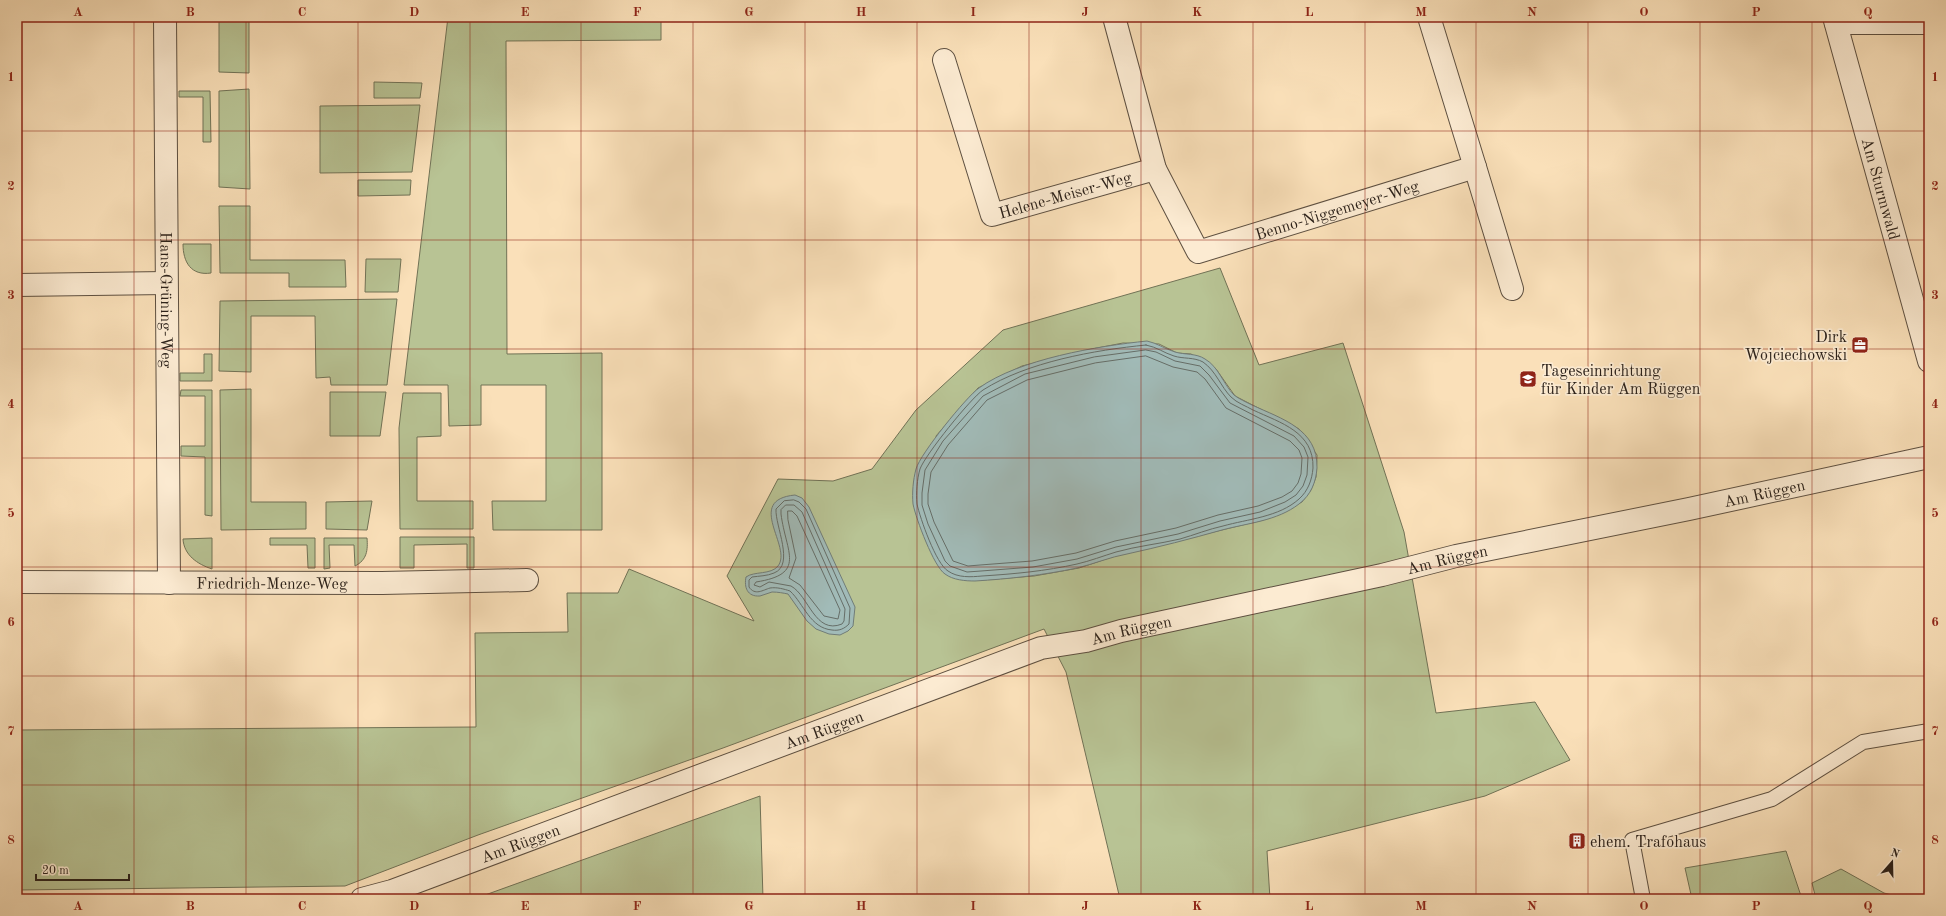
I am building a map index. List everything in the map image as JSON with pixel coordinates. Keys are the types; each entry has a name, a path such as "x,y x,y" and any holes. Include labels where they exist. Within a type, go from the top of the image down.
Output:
{"street":[{"name":"Hans-Grüning-Weg","path":"165,17 169,583"},
{"path":"1114,17 1155,169"},
{"path":"1429,17 1512,289"},
{"path":"1835,20 1929,23"},
{"name":"Am Sturmwald","path":"1835,20 1929,360"},
{"name":"Helene-Meiser-Weg","path":"944,60 992,215 1155,169"},
{"name":"Benno-Niggemeyer-Weg","path":"1155,169 1198,252 1475,167"},
{"path":"17,285 166,282"},
{"name":"Am Rüggen","path":"362,899 392,891 1041,648 1086,641 1121,631 1382,575 1456,556 1689,509 1929,457"},
{"name":"Friedrich-Menze-Weg","path":"17,582 382,583 527,580"}],"lane":[{"path":"1643,899 1632,840 1772,799 1863,742 1929,731"}],"green space":[{"path":"219,17 355,17 249,18 249,73 219,72"},
{"path":"448,17 661,17 661,40 506,41 507,354 602,353 602,530 493,530 492,501 546,501 546,385 481,385 481,425 449,426 448,385 404,385"},
{"path":"374,82 422,83 420,98 374,98"},
{"path":"249,89 250,189 219,187 219,91"},
{"path":"179,91 210,91 211,142 203,142 203,97 179,97"},
{"path":"420,105 412,172 320,173 320,106"},
{"path":"358,180 411,180 410,195 358,196"},
{"path":"219,206 250,206 250,260 345,260 346,287 289,287 289,273 220,273"},
{"path":"183,244 211,244 211,273 193,270 185,257"},
{"path":"366,259 401,259 398,292 365,292"},
{"path":"1220,268 1259,365 1343,343 1404,532 1436,713 1535,702 1570,760 1485,796 1267,851 1270,899 1120,899 1066,672 1044,629 723,748 478,835 345,886 17,890 17,730 476,727 475,633 568,632 567,593 618,593 629,569 754,621 727,576 778,479 833,481 872,469 916,410 1003,330","holes":["1123,343 1159,344 1177,353 1191,354 1216,369 1235,396 1299,429 1317,455 1316,477 1311,490 1302,502 1263,520 1118,555 1079,568 1034,576 981,580 936,436 978,388 1022,366"]},
{"path":"397,299 387,385 331,385 330,377 316,378 315,316 251,316 251,372 219,371 220,301"},
{"path":"204,354 212,354 212,381 180,381 180,373 204,373"},
{"path":"251,389 251,502 306,502 306,529 221,530 220,390"},
{"path":"181,390 212,390 212,516 205,515 205,457 181,456 181,446 205,446 205,396 180,396"},
{"path":"330,392 386,392 380,436 330,436"},
{"path":"403,393 441,393 441,436 417,437 417,501 473,501 473,529 400,529 399,428"},
{"path":"372,501 367,530 326,529 326,502"},
{"path":"400,537 474,537 474,568 467,568 467,544 414,545 414,568 400,568"},
{"path":"212,538 212,569 196,562 192,558 186,550 183,539"},
{"path":"270,538 315,538 315,568 308,568 307,545 270,545"},
{"path":"324,538 367,538 366,554 362,561 355,566 354,545 329,545 330,568 324,569"},
{"path":"760,796 763,899 474,899"},
{"path":"1786,851 1802,899 1692,899 1685,868"},
{"path":"1841,869 1884,893 1907,899 1816,899 1812,883"}],"water":[{"path":"1147,341 1175,352 1202,357 1214,366 1234,395 1245,402 1286,421 1305,435 1316,455 1317,468 1314,483 1307,497 1290,510 1272,518 1114,557 1077,568 1052,573 975,581 955,579 945,574 931,553 918,520 913,504 913,482 919,462 955,413 979,388 1015,369 1083,350"},
{"path":"795,495 802,498 809,507 855,607 853,626 848,631 840,635 829,634 816,629 807,621 788,594 772,592 756,596 749,593 746,588 746,577 753,574 771,571 778,566 781,558 780,548 771,515 773,506 780,499"}],"place":[{"name":"Dirk Wojciechowski","path":"1860,345"},
{"name":"Tageseinrichtung für Kinder Am Rüggen","path":"1528,379"},
{"name":"ehem. Trafohaus","path":"1577,841"}]}
